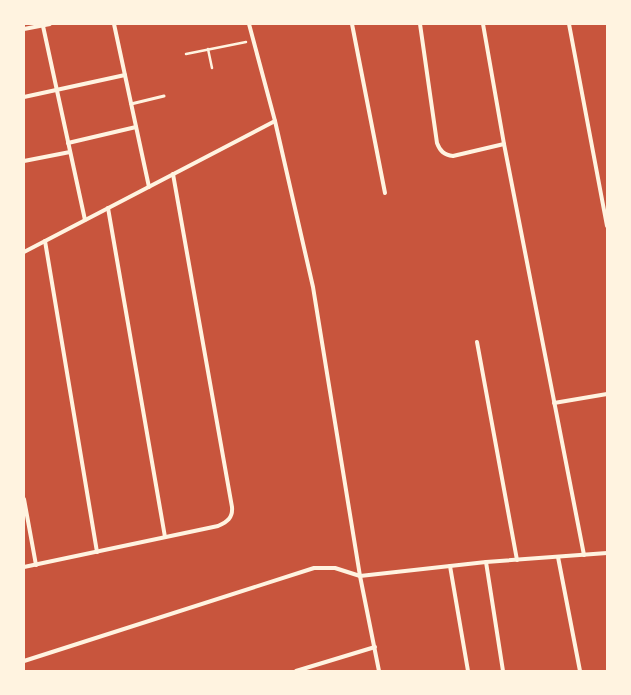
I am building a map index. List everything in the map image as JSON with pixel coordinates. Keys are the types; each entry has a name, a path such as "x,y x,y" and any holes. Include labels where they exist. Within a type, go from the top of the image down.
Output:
{"street":[{"path":"24,30 50,24"},
{"path":"114,24 149,187"},
{"path":"249,24 275,121 313,287 360,576 379,671"},
{"path":"352,24 385,193"},
{"path":"420,24 439,149 447,156 453,156 504,144"},
{"path":"483,24 504,144 584,555"},
{"path":"569,24 607,226"},
{"path":"43,26 85,220"},
{"path":"24,97 125,75"},
{"path":"24,252 275,121"},
{"path":"68,143 136,127"},
{"path":"24,161 70,152"},
{"path":"24,568 218,526 229,519 232,510 172,174"},
{"path":"108,208 165,537"},
{"path":"45,241 97,552"},
{"path":"477,342 517,560"},
{"path":"554,403 607,394"},
{"path":"24,499 36,565"},
{"path":"24,661 307,569 321,567 335,568 360,576 486,562 607,553"},
{"path":"558,557 580,671"},
{"path":"486,562 504,671"},
{"path":"450,566 468,671"},
{"path":"296,671 375,647"}],"lane":[{"path":"131,104 164,96"}],"path":[{"path":"186,54 254,40"},
{"path":"208,49 212,68"}]}
